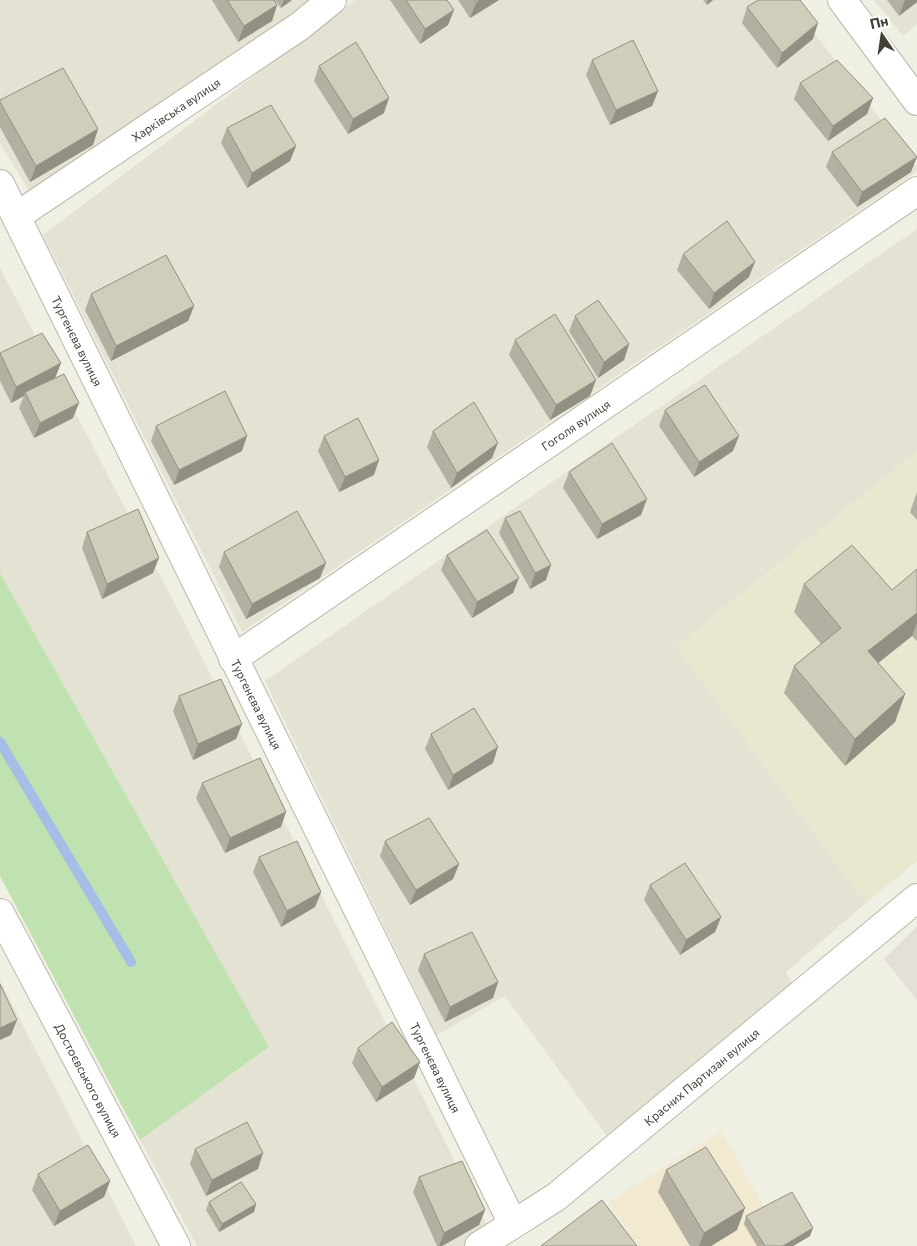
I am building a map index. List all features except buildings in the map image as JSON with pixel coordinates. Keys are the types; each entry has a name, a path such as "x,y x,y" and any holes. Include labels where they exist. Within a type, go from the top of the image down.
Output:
{"street":[{"name":"Харківська вулиця","path":"17,216 300,26 332,0"},
{"path":"842,0 917,100"},
{"name":"Тургенєва вулиця","path":"0,184 513,1224"},
{"name":"Гоголя вулиця","path":"233,659 917,191"},
{"name":"Красних Партизан вулиця","path":"479,1246 556,1197 917,898"},
{"name":"Достоєвського вулиця","path":"0,913 176,1246"}],"shaded area":[{"path":"0,0 313,0 285,23 31,194 0,143"},
{"path":"355,0 789,0 917,167 917,171 242,632 43,235"},
{"path":"874,0 917,0 917,24 903,36"},
{"path":"917,229 917,451 676,647 866,903 786,972 793,985 609,1139 505,996 437,1035 265,681"},
{"path":"0,268 177,608 489,1229 462,1246 197,1246 140,1140 269,1047 0,573"},
{"path":"917,451 917,861 866,903 676,647"},
{"path":"917,926 917,1000 884,959"},
{"path":"0,981 83,1142 136,1246 0,1246"},
{"path":"721,1131 766,1211 789,1200 810,1236 793,1246 637,1246 609,1202"}],"green space":[{"path":"0,573 269,1047 140,1140 0,876"}],"waterway":[{"path":"0,742 131,962"}]}
